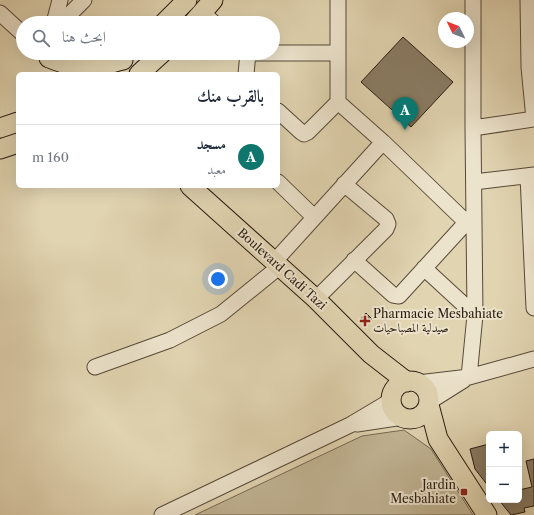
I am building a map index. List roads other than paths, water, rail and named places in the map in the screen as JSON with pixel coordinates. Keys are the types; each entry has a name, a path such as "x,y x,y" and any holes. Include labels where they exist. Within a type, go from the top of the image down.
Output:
{"main road":[{"path":"171,16 187,0"},
{"path":"46,60 81,68 116,60"},
{"path":"109,72 123,60"},
{"path":"142,72 155,60"},
{"path":"0,128 16,123"},
{"path":"0,148 16,144"},
{"name":"Boulevard Cadi Tazi","path":"192,188 316,299 371,354 412,383"},
{"name":"Boulevard Cadi Tazi","path":"371,354 392,398"},
{"path":"438,439 394,410 392,398 397,387 412,383 424,388 428,394 438,439 487,515"},
{"path":"406,418 416,418 422,415 429,403"}],"street":[{"path":"56,16 60,0"},
{"path":"69,16 84,0"},
{"path":"280,113 304,134 308,132 338,102 338,0"},
{"path":"469,377 476,315 470,218 474,182 472,128 473,0"},
{"path":"518,0 534,0"},
{"path":"472,128 534,119 530,74 532,43 528,0"},
{"path":"0,13 16,28"},
{"path":"280,53 338,53"},
{"path":"46,60 63,72"},
{"path":"246,72 247,60"},
{"path":"338,102 470,218"},
{"path":"95,367 170,340 221,314 277,264 314,217 382,142"},
{"path":"474,182 531,176 534,308"},
{"path":"280,184 314,217"},
{"path":"316,299 386,229 388,224 386,219 344,184"},
{"path":"354,260 397,296 399,296 470,218"},
{"path":"424,268 476,315"},
{"path":"412,383 469,377 534,359"},
{"path":"429,403 469,377"},
{"path":"162,515 350,425 392,398"},
{"path":"350,425 406,418"}],"place":[{"name":"مسجد","path":"405,130"},
{"name":"Pharmacie Mesbahiate صيدلية المصباحيات","path":"365,321"},
{"name":"Jardin Mesbahiate","path":"464,492"}]}
